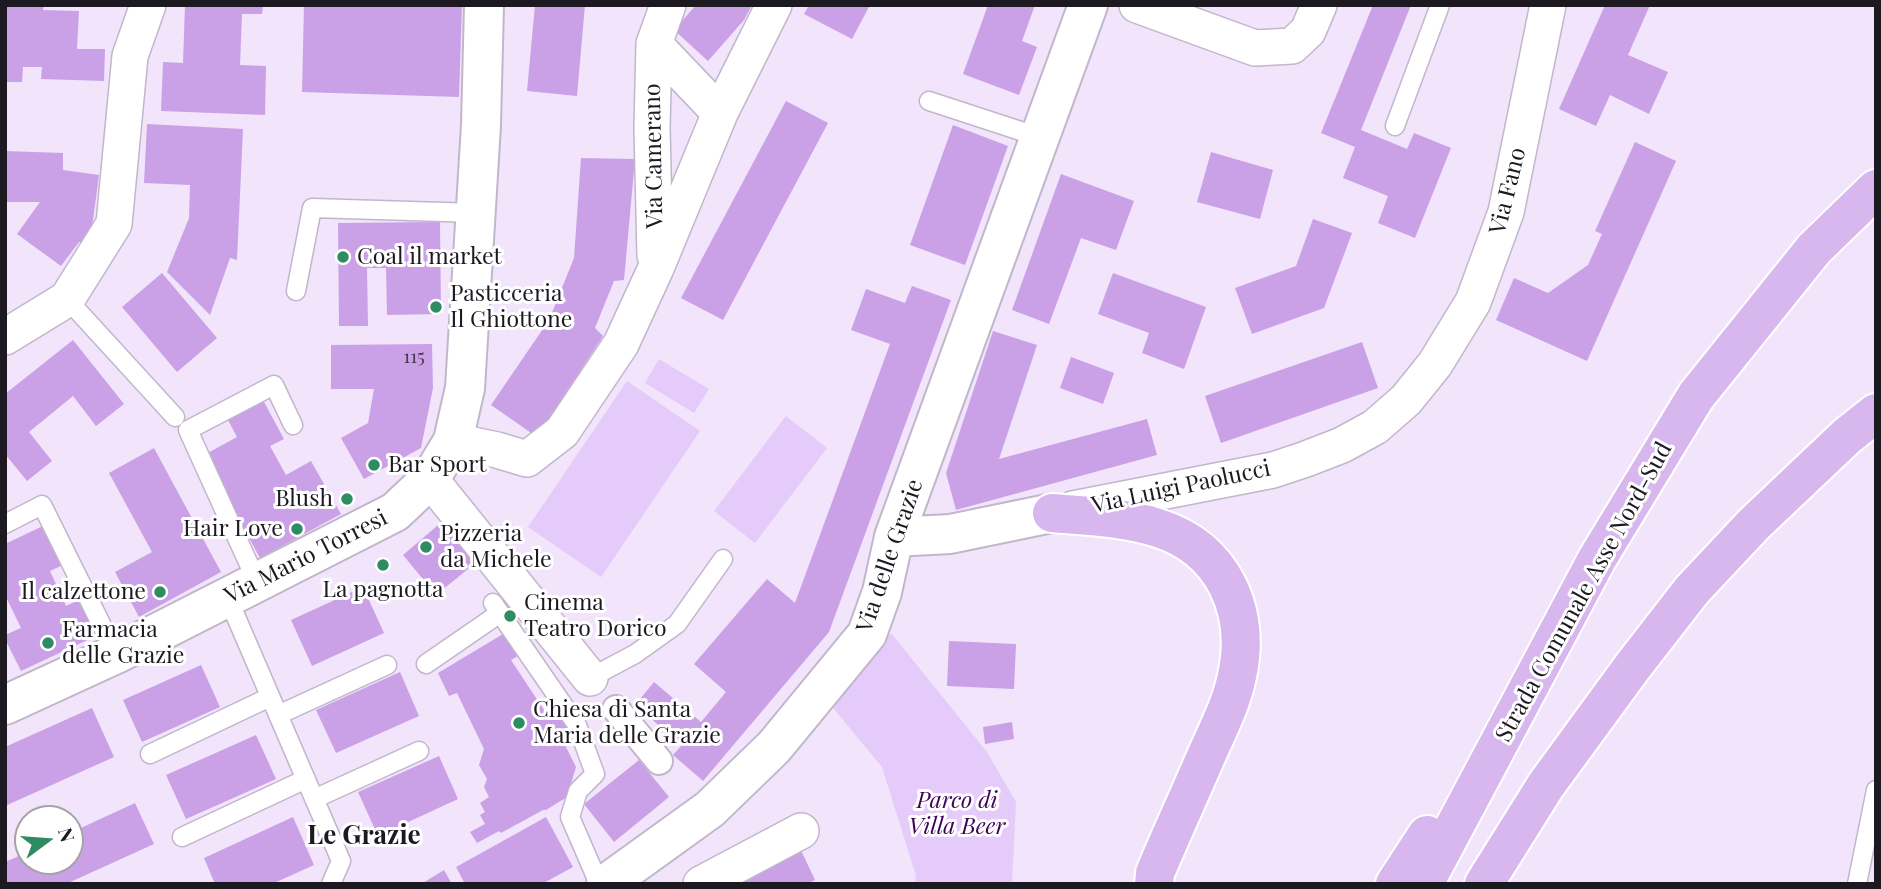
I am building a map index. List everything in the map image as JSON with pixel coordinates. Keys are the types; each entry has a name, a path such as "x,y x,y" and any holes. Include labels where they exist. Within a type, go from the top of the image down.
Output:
{"highway":[{"name":"Strada Comunale Asse Nord-Sud","path":"1424,884 1597,559 1696,396 1814,249 1876,189"},
{"path":"1484,884 1546,785 1692,590 1754,524 1847,436 1876,413"},
{"path":"1052,513 1111,519 1159,528 1188,542 1211,560 1228,584 1236,607 1241,638 1237,676 1227,709 1155,873 1154,884"},
{"path":"1395,884 1539,667"}],"street":[{"path":"5,337 67,299 114,224 130,56 148,5"},
{"name":"Via Mario Torresi","path":"5,705 116,654 395,512 430,479 453,441 465,387 477,213 484,5"},
{"name":"Via Camerano","path":"656,268 652,128 654,44 668,5"},
{"name":"Via Camerano","path":"453,441 527,459 562,432 621,344 656,268 720,113 774,5"},
{"name":"Via delle Grazie","path":"606,884 710,809 774,747 867,634 882,592 894,537 1088,5"},
{"path":"1137,5 1218,20 1255,48 1292,46 1308,31 1319,6 1294,5"},
{"name":"Via Fano","path":"1435,365 1473,302 1506,212 1548,5"},
{"name":"Via Camerano","path":"654,44 720,113"},
{"name":"Via Luigi Paolucci","path":"894,537 950,534 1273,470 1342,445 1376,427 1406,400 1435,365"},
{"path":"430,479 590,678"},
{"path":"616,709 659,761"},
{"path":"701,884 801,831"}],"lane":[{"path":"1395,126 1440,5"},
{"path":"929,101 1039,137"},
{"path":"296,291 312,208 477,213"},
{"path":"67,299 175,417"},
{"path":"293,425 274,385 188,430 242,589 270,696 341,862 331,884"},
{"path":"5,524 42,505 116,654"},
{"path":"590,678 635,654 677,624 723,559"},
{"path":"426,664 497,608 577,725 595,774 578,791 570,817 600,884"},
{"path":"278,715 387,665"},
{"path":"150,754 270,696"},
{"path":"314,799 419,751"},
{"path":"182,837 306,779"},
{"path":"1857,884 1876,790"}],"green space":[{"path":"659,359 709,389 694,413 645,383"},
{"path":"627,381 700,431 601,577 528,527"},
{"path":"786,416 827,448 755,543 714,511"},
{"name":"Parco di Villa Beer","path":"891,633 987,752 1016,802 1012,884 915,884 916,876 882,767 833,708"}],"building":[{"path":"5,5 44,5 43,10 79,11 77,49 105,49 104,81 41,79 42,67 23,67 22,82 5,82"},
{"path":"185,5 263,5 262,14 242,14 240,65 266,66 265,115 161,111 163,62 183,63"},
{"path":"304,5 462,5 459,97 302,92"},
{"path":"535,5 585,5 577,96 527,91"},
{"path":"696,5 752,5 744,20 708,61 674,30"},
{"path":"809,5 870,5 852,39 804,14"},
{"path":"988,5 1035,5 1022,41 1037,47 1019,95 963,74"},
{"path":"1373,5 1411,5 1361,130 1407,149 1414,133 1451,148 1415,238 1378,223 1388,196 1343,178 1355,147 1321,133"},
{"path":"1605,5 1650,5 1628,55 1668,72 1649,114 1610,95 1596,126 1559,109"},
{"path":"786,101 828,123 723,320 681,298"},
{"path":"147,124 243,129 237,260 230,258 210,315 167,272 189,218 190,185 144,183"},
{"path":"953,125 1008,146 965,265 910,245"},
{"path":"1635,142 1676,161 1587,361 1496,320 1514,278 1548,293 1588,265 1602,234 1595,231"},
{"path":"5,151 63,153 63,170 99,175 90,243 79,242 61,266 17,234 40,202 5,202"},
{"path":"1211,152 1273,170 1260,219 1197,202"},
{"path":"581,158 635,159 624,280 614,281 595,328 603,336 537,437 491,405 549,320 574,258"},
{"path":"1061,174 1134,201 1116,250 1081,238 1049,324 1012,310"},
{"path":"1313,219 1352,233 1324,308 1252,334 1235,288 1296,266"},
{"path":"440,222 441,314 387,315 386,268 367,268 368,326 339,326 338,223"},
{"path":"162,273 217,338 177,372 122,307"},
{"path":"1113,273 1206,307 1184,369 1142,353 1149,333 1098,314"},
{"path":"912,286 951,300 829,632 703,781 673,755 682,745 635,705 654,682 701,722 726,692 694,664 767,579 795,603 890,344 851,330 866,289 905,303"},
{"path":"993,331 1037,345 999,459 1147,419 1157,455 956,510 946,473"},
{"path":"73,340 124,404 96,426 73,396 29,432 52,461 27,481 5,454 5,394"},
{"path":"1362,342 1378,388 1221,443 1205,396"},
{"path":"432,344 433,388 421,448 364,479 341,438 368,423 374,389 331,389 331,345"},
{"path":"1071,357 1114,373 1103,404 1060,388"},
{"path":"263,400 284,439 270,446 286,475 311,461 341,514 260,558 204,455 237,437 228,420"},
{"path":"154,448 221,572 139,617 115,572 152,552 109,473"},
{"path":"444,520 478,561 436,595 403,555"},
{"path":"45,525 63,565 50,571 66,606 79,600 96,636 21,671 5,639 5,635 21,628 5,595 5,544"},
{"path":"363,587 384,633 312,666 291,620"},
{"name":"Chiesa di Santa Maria delle Grazie","path":"503,634 518,656 511,660 546,713 563,716 570,730 565,745 576,767 567,797 477,843 470,832 485,824 480,815 485,812 480,803 489,797 484,787 487,779 479,765 484,749 457,693 449,696 438,673"},
{"path":"949,641 1016,644 1014,689 947,686"},
{"path":"201,665 220,707 142,742 123,700"},
{"path":"400,672 419,716 336,753 316,710"},
{"path":"92,708 114,757 5,806 5,747"},
{"path":"1012,722 1014,739 985,744 983,727"},
{"path":"256,735 276,779 186,819 166,775"},
{"path":"439,756 458,799 378,836 358,792"},
{"path":"639,760 669,797 614,842 584,804"},
{"path":"135,803 154,844 66,884 5,884 5,862 14,858 14,875 84,875 84,827"},
{"path":"293,817 314,865 272,884 215,884 204,858"},
{"path":"546,817 573,867 542,884 465,884 456,867"},
{"path":"799,846 815,880 807,884 733,884"},
{"path":"444,870 452,884 421,884"}],"place":[{"name":"Coal il market","path":"343,257"},
{"name":"Pasticceria Il Ghiottone","path":"436,307"},
{"name":"Bar Sport","path":"374,465"},
{"name":"Blush","path":"347,499"},
{"name":"Hair Love","path":"297,529"},
{"name":"Pizzeria da Michele","path":"426,547"},
{"name":"La pagnotta","path":"383,565"},
{"name":"Il calzettone","path":"160,592"},
{"name":"Cinema Teatro Dorico","path":"510,616"},
{"name":"Farmacia delle Grazie","path":"48,643"},
{"name":"Chiesa di Santa Maria delle Grazie","path":"519,723"}],"district":[{"name":"Le Grazie","path":"364,836"}]}
